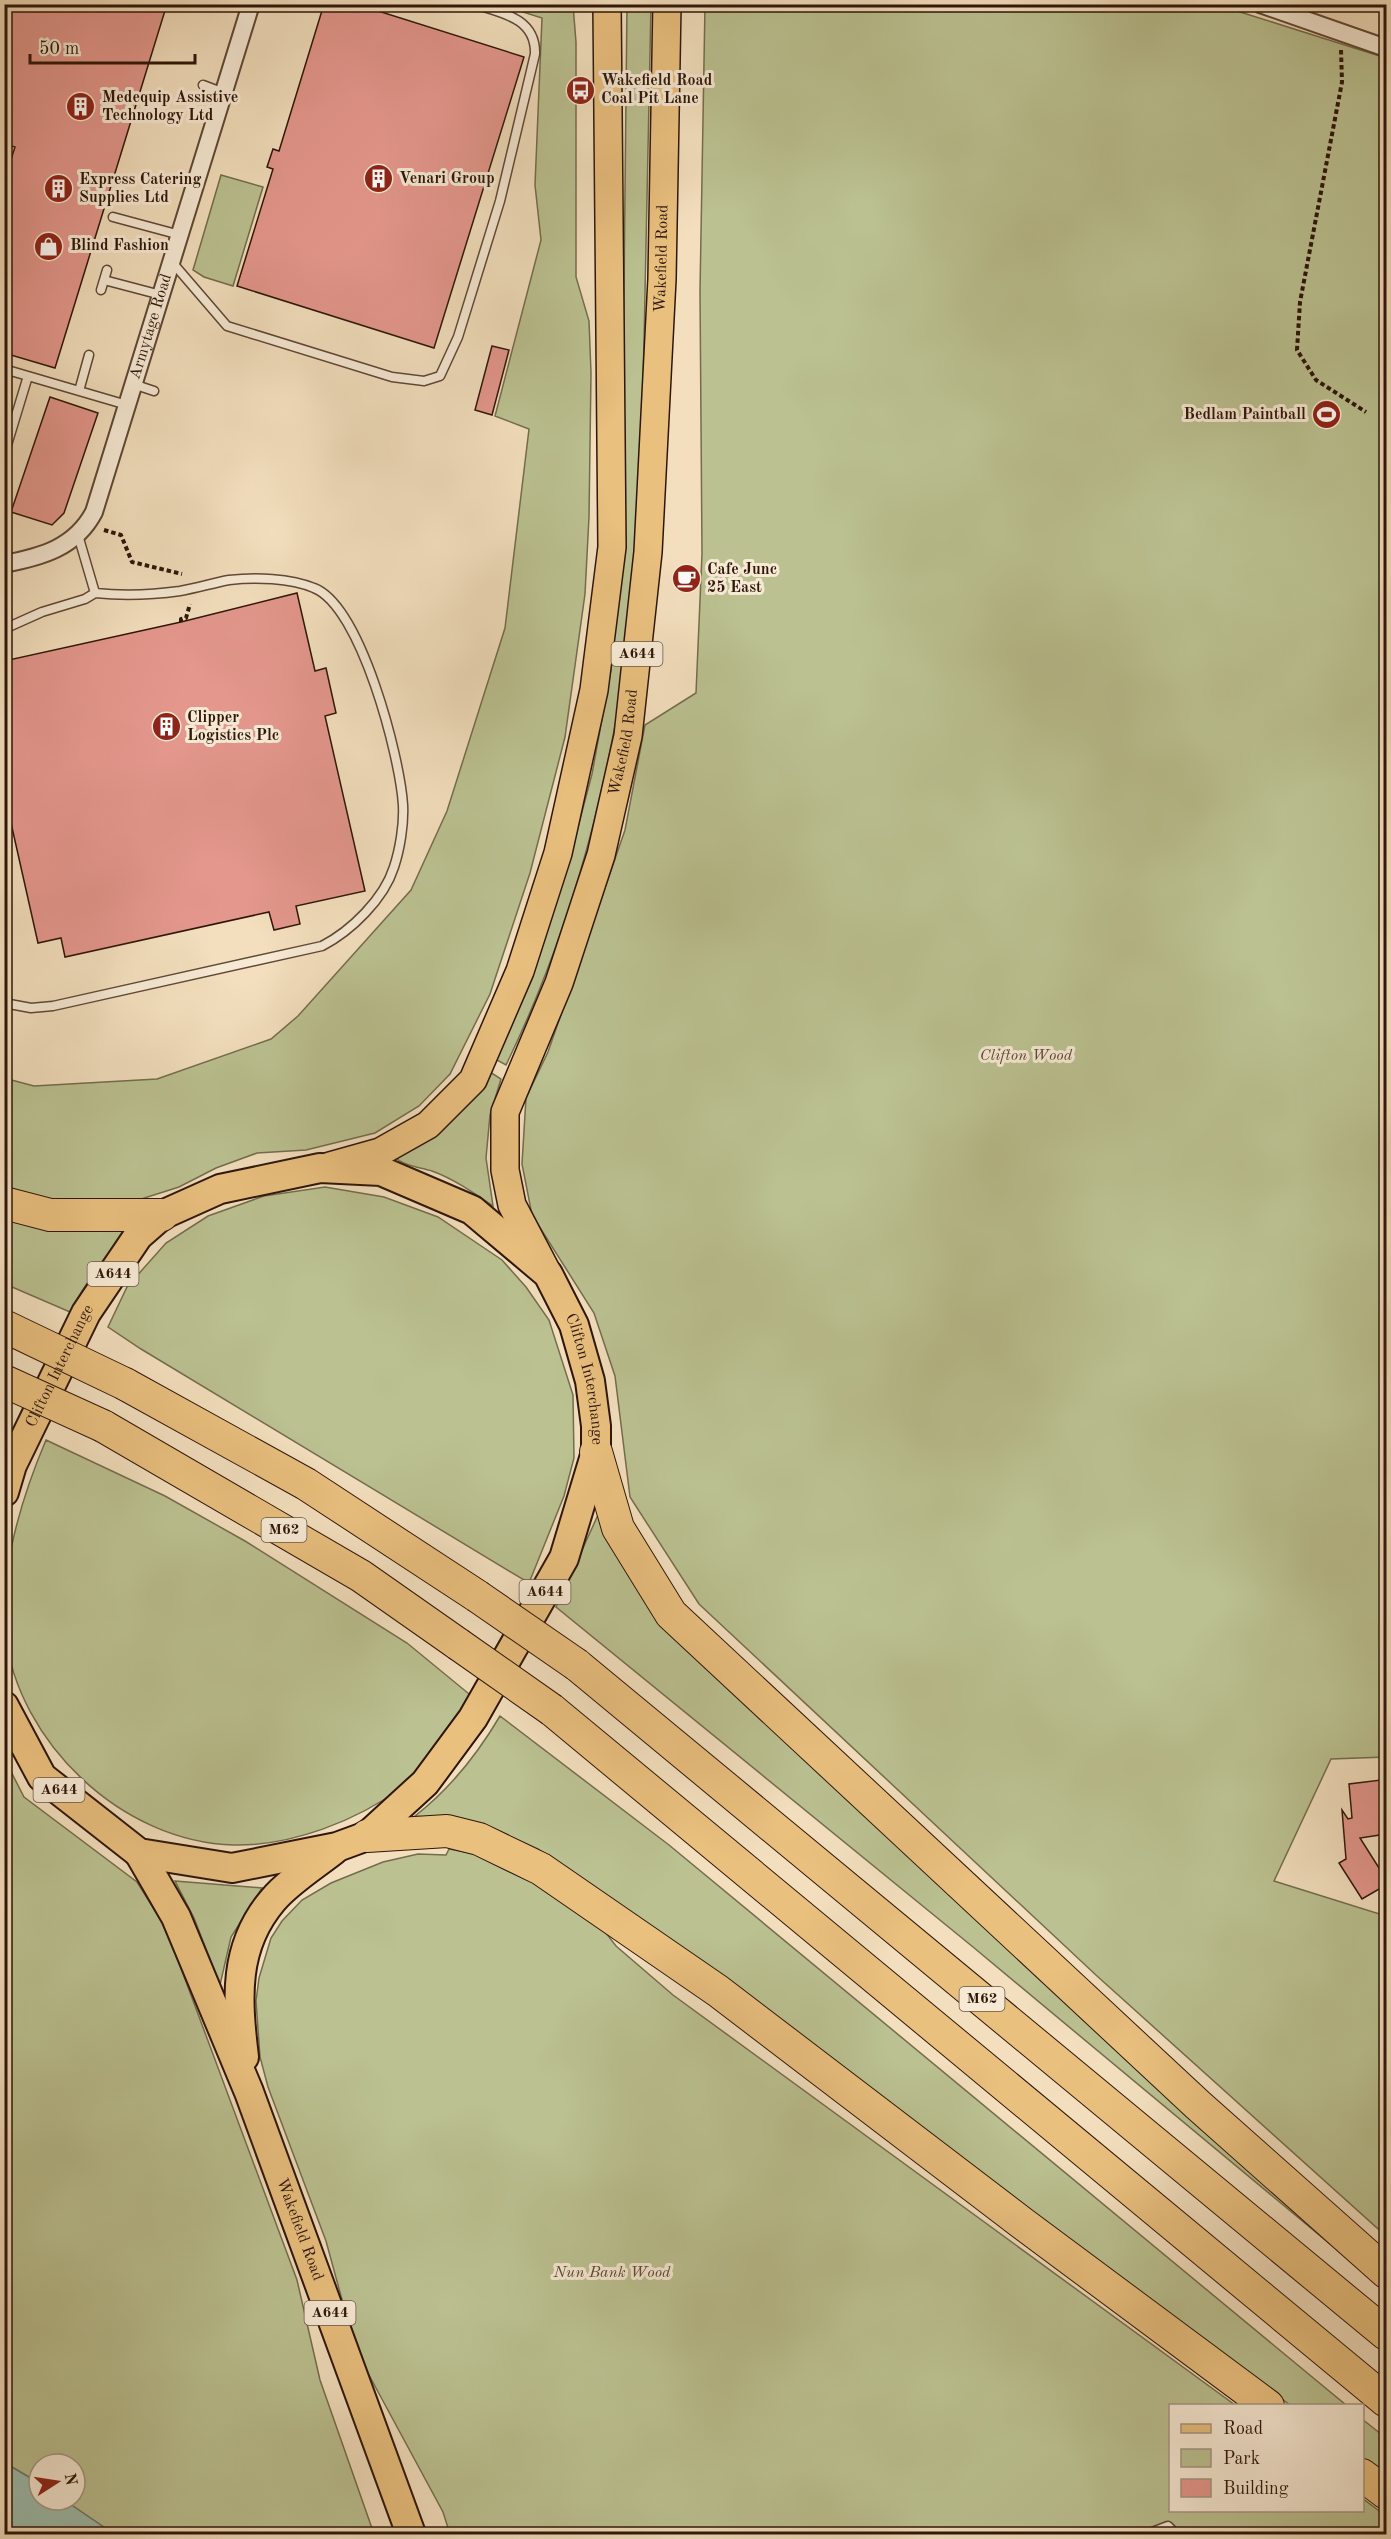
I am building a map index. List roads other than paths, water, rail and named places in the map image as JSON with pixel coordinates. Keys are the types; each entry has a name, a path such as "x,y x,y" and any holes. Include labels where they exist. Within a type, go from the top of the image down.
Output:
{"highway":[{"name":"Clifton Interchange","path":"4,1492 12,1465 86,1313 138,1236 162,1215 220,1189 320,1168 381,1171 472,1210 548,1274 573,1325 590,1381 596,1452 564,1558 473,1718 425,1783 367,1836 337,1847 232,1868 139,1853 42,1777 4,1706"},
{"path":"4,1203 50,1215 162,1215"},
{"name":"M62","path":"4,1326 125,1384 306,1484 578,1665 1386,2334"},
{"name":"M62","path":"4,1381 104,1426 361,1576 552,1710 1386,2401"},
{"path":"596,1452 618,1528 671,1614 1198,2105 1386,2272"},
{"path":"367,1836 447,1831 479,1839 541,1869 718,1991 1012,2216 1265,2404"},
{"name":"Wakefield Road","path":"249,2092 240,2026 238,1985 248,1939 274,1899 337,1847"},
{"name":"Wakefield Road","path":"139,1853 176,1917 249,2092 411,2535"},
{"path":"1364,2476 1386,2493"}],"main road":[{"name":"A644","path":"320,1168 380,1152 428,1125 473,1080 520,971 558,853 594,690 612,547 607,4"},
{"name":"Wakefield Road","path":"548,1274 512,1205 505,1170 505,1112 559,983 601,855 628,736 650,530 663,279 667,4"}],"street":[{"name":"Armytage Road","path":"4,564 48,554 78,535 90,519 251,4"},
{"path":"594,4 607,120"},
{"path":"1264,5 1386,48"}],"lane":[{"path":"172,261 227,326 392,377 424,381 440,376 458,337 500,201 535,54 534,37 524,24 474,4"},
{"path":"203,86 224,93"},
{"path":"113,217 180,235"},
{"path":"101,290 106,270"},
{"path":"104,280 161,295"},
{"path":"78,391 89,355"},
{"path":"4,369 127,405"},
{"path":"4,455 28,376"},
{"path":"133,384 154,391"},
{"path":"78,535 95,592"},
{"path":"4,629 42,612 85,599 95,592 122,596 237,580 298,582 317,589 335,604 370,670 393,744 404,806 394,868 377,899 344,933 322,946 53,1006 31,1008 4,1003"},
{"path":"1147,2535 1168,2526 1176,2535"}],"place":[{"name":"Wakefield Road Coal Pit Lane","path":"580,90"},
{"name":"Medequip Assistive Technology Ltd","path":"81,107"},
{"name":"Venari Group","path":"378,179"},
{"name":"Express Catering Supplies Ltd","path":"58,189"},
{"name":"Blind Fashion","path":"49,246"},
{"name":"Bedlam Paintball","path":"1327,415"},
{"name":"Cafe Junc 25 East","path":"686,579"},
{"name":"Clipper Logistics Plc","path":"166,727"}],"park label":[{"name":"Clifton Wood","path":"1026,1056"},
{"name":"Nun Bank Wood","path":"612,2273"}]}
